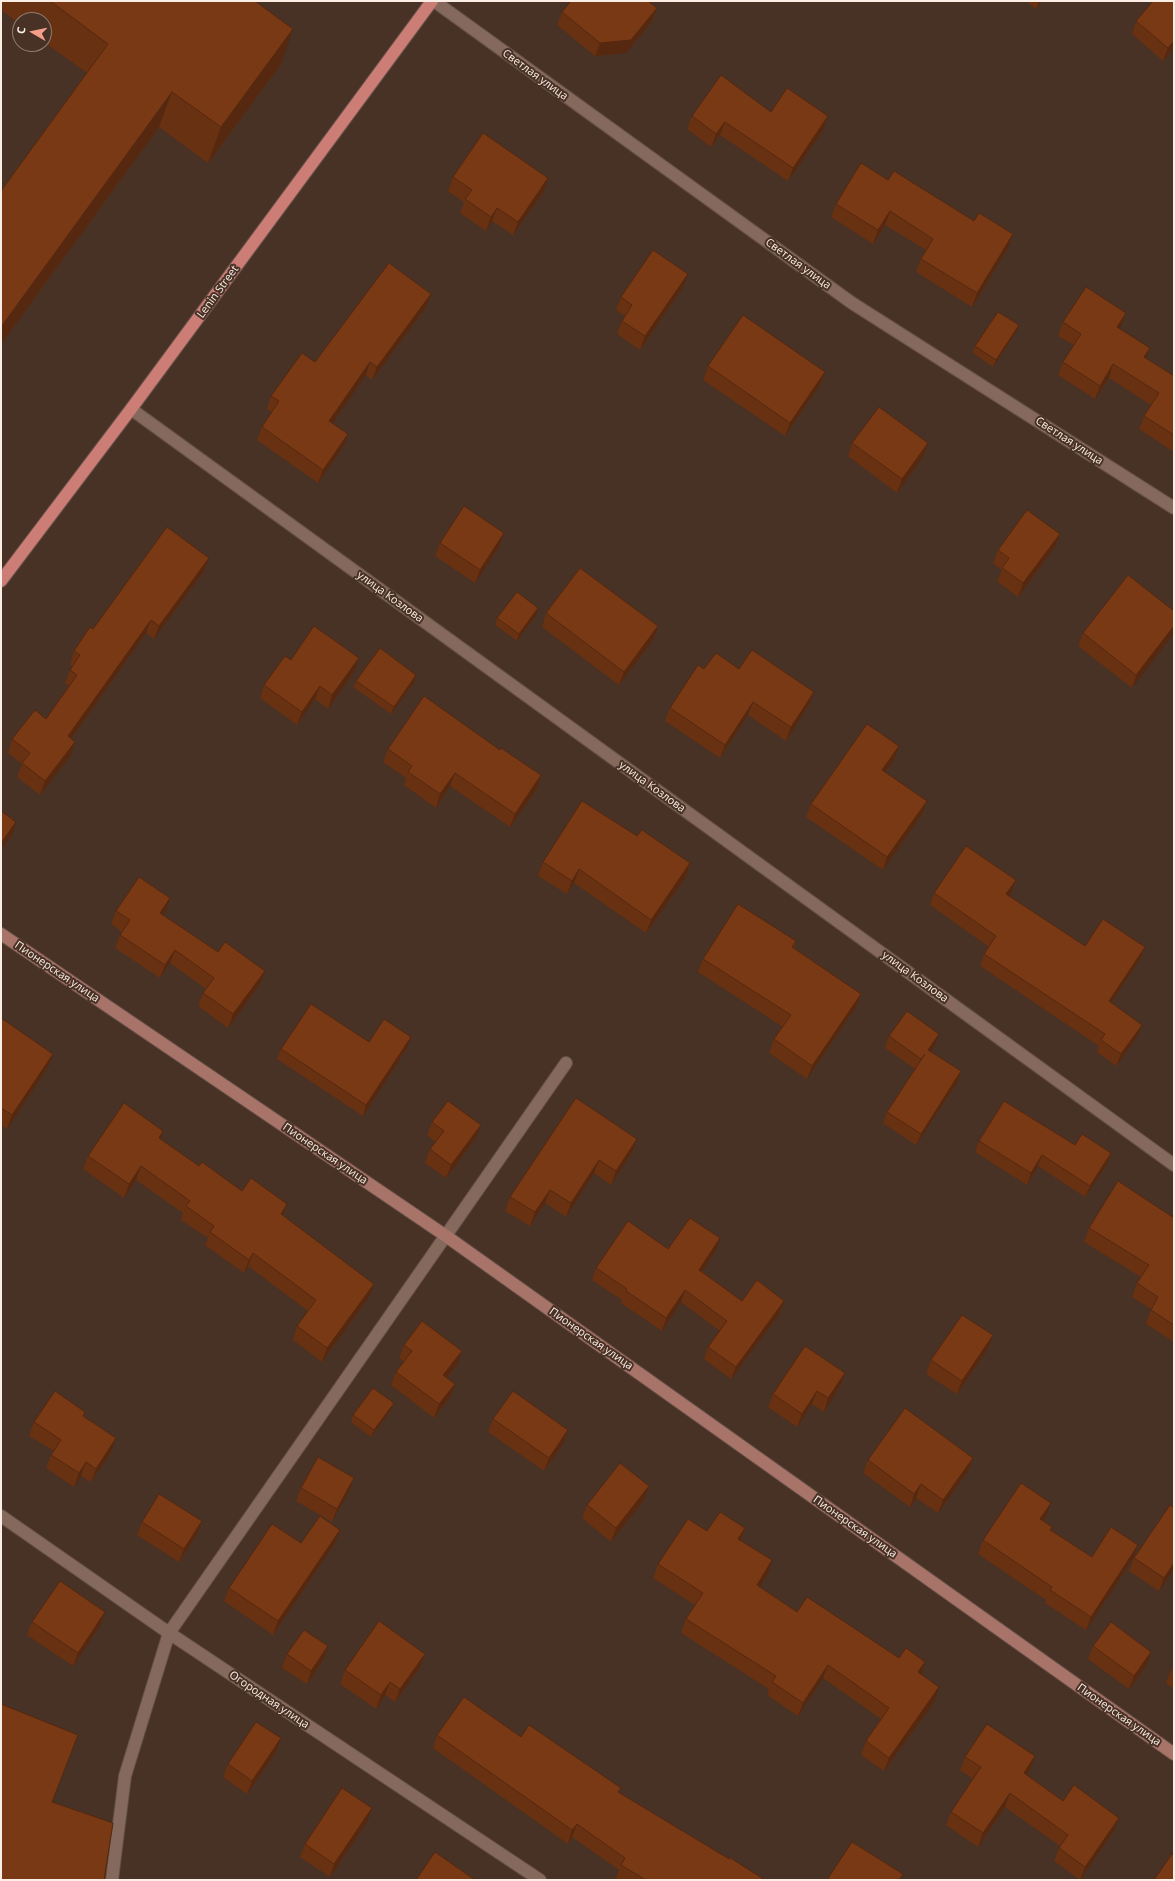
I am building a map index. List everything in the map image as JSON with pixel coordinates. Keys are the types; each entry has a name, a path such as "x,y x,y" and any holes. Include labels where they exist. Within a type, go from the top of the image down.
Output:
{"main road":[{"name":"Lenin Street","path":"1,581 131,409 433,1"}],"street":[{"name":"Светлая улица","path":"433,1 852,303 1174,508"},
{"name":"улица Козлова","path":"131,409 1174,1165"},
{"name":"Пионерская улица","path":"1,934 446,1236 1174,1754"},
{"path":"112,1880 126,1776 169,1632 566,1063"},
{"name":"Огородная улица","path":"1,1516 169,1632 540,1880"}],"building":[{"path":"50,1 255,1 293,29 221,127 172,92 1,327 1,191 108,44"},
{"path":"571,1 648,1 657,8 631,40 600,43 562,12"},
{"path":"1153,1 1174,1 1174,41 1168,48 1136,21"},
{"path":"721,75 771,112 787,88 828,116 793,168 725,122 716,134 692,116"},
{"path":"483,133 548,178 518,222 497,208 491,217 465,199 472,190 453,177"},
{"path":"861,163 888,180 894,171 974,221 979,213 1013,234 977,293 921,259 933,239 890,211 878,230 836,204"},
{"path":"653,250 688,274 645,336 622,321 632,305 621,297"},
{"path":"389,263 431,294 377,367 370,362 329,421 348,434 323,470 262,427 279,401 271,396 302,353 315,362"},
{"path":"1086,287 1126,313 1117,327 1150,348 1144,357 1174,376 1174,435 1144,416 1159,393 1113,364 1100,386 1063,362 1081,334 1063,322"},
{"path":"998,312 1019,325 996,360 975,346"},
{"path":"743,315 825,372 790,423 708,366"},
{"path":"879,407 928,443 902,479 852,443"},
{"path":"464,506 504,533 480,570 440,543"},
{"path":"1027,510 1060,534 1023,583 1002,568 1009,558 998,550"},
{"path":"167,527 209,558 159,626 151,620 68,736 75,742 45,781 22,763 30,753 12,739 35,710 46,719 77,675 70,670 80,655 74,651 90,627 93,629"},
{"path":"580,568 658,626 624,672 546,613"},
{"path":"1128,575 1174,611 1174,626 1136,675 1083,633"},
{"path":"517,592 538,608 519,634 497,618"},
{"path":"314,626 359,658 332,695 320,686 302,712 264,685 285,656 291,660"},
{"path":"380,648 416,675 394,707 356,681"},
{"path":"752,650 814,692 791,727 753,702 725,745 670,708 698,665 704,669 716,653 739,669"},
{"path":"424,696 500,750 501,748 541,775 515,814 455,773 440,794 408,772 412,766 388,749"},
{"path":"867,724 899,746 882,770 927,801 887,857 811,804"},
{"path":"582,801 637,836 642,830 690,863 651,920 579,869 572,881 543,862"},
{"path":"1,811 16,822 1,843"},
{"path":"966,846 1016,880 1006,894 1085,946 1103,919 1145,947 1109,1001 1142,1025 1121,1054 1101,1040 1105,1034 984,954 996,936 934,893"},
{"path":"139,877 170,898 160,913 218,952 225,942 265,971 233,1014 203,993 214,978 175,950 165,965 120,935 130,920 116,911"},
{"path":"738,904 796,941 792,947 861,994 812,1066 774,1039 791,1015 703,959"},
{"path":"311,1004 369,1042 384,1019 411,1037 366,1105 281,1049"},
{"path":"907,1011 939,1034 928,1050 961,1071 921,1134 887,1112 925,1054 921,1059 889,1036"},
{"path":"1,1018 53,1054 12,1115 1,1108"},
{"path":"576,1098 637,1139 616,1171 599,1160 571,1203 550,1190 535,1212 510,1197"},
{"path":"448,1101 481,1125 451,1165 430,1149 444,1131 432,1122"},
{"path":"1004,1101 1075,1145 1082,1134 1111,1153 1090,1186 1042,1155 1031,1173 979,1141"},
{"path":"124,1103 163,1131 159,1138 199,1166 202,1162 242,1191 251,1178 287,1204 281,1214 374,1284 327,1348 297,1326 316,1300 253,1253 249,1260 210,1232 214,1226 186,1206 190,1201 141,1166 129,1184 88,1156"},
{"path":"1118,1181 1174,1218 1174,1325 1151,1310 1158,1297 1137,1283 1149,1265 1089,1228"},
{"path":"690,1218 720,1238 699,1270 742,1301 757,1280 784,1301 736,1367 708,1347 727,1321 685,1290 666,1318 626,1291 627,1289 596,1268 628,1221 668,1249"},
{"path":"962,1315 993,1335 962,1381 931,1360"},
{"path":"422,1321 462,1351 443,1375 455,1384 439,1404 396,1372 412,1351 404,1345"},
{"path":"805,1346 845,1373 828,1398 817,1391 802,1414 773,1394"},
{"path":"373,1388 394,1403 374,1430 353,1415"},
{"path":"55,1391 85,1412 83,1416 116,1438 96,1469 86,1462 79,1473 51,1455 61,1440 34,1422"},
{"path":"513,1391 568,1430 549,1458 493,1419"},
{"path":"905,1408 973,1458 943,1500 921,1484 914,1494 868,1460"},
{"path":"318,1457 354,1478 337,1509 301,1488"},
{"path":"620,1463 649,1486 616,1528 587,1505"},
{"path":"1021,1483 1051,1503 1040,1519 1052,1527 1050,1530 1092,1557 1111,1527 1138,1545 1091,1617 1050,1590 1052,1587 983,1540"},
{"path":"159,1494 202,1521 184,1549 142,1522"},
{"path":"1170,1505 1174,1508 1174,1563 1164,1578 1134,1558"},
{"path":"720,1512 745,1528 738,1539 772,1560 757,1585 797,1612 807,1597 899,1658 906,1648 925,1662 918,1672 939,1687 889,1758 866,1741 889,1708 828,1665 803,1703 772,1682 776,1676 686,1619 703,1593 658,1564 688,1519 707,1531"},
{"path":"320,1516 340,1530 278,1621 229,1588 272,1524 301,1543"},
{"path":"60,1581 105,1612 78,1653 32,1622"},
{"path":"379,1621 425,1654 400,1689 390,1682 381,1695 345,1670"},
{"path":"1111,1622 1151,1652 1134,1676 1093,1646"},
{"path":"304,1630 328,1646 311,1671 287,1654"},
{"path":"464,1697 521,1737 529,1725 621,1788 618,1792 729,1859 729,1857 765,1880 646,1880 621,1865 625,1858 577,1824 572,1830 437,1735"},
{"path":"1,1704 78,1735 52,1802 113,1823 104,1880 1,1880"},
{"path":"256,1722 281,1738 252,1781 228,1764"},
{"path":"987,1724 1035,1756 1024,1773 1063,1801 1074,1785 1119,1818 1085,1867 1059,1848 1068,1835 1010,1793 983,1833 951,1812 981,1767 965,1757"},
{"path":"342,1788 372,1808 334,1864 305,1844"},
{"path":"852,1842 903,1874 899,1880 827,1880"},
{"path":"435,1852 475,1880 416,1880"},
{"path":"1172,1854 1174,1856 1174,1880 1154,1880"}]}
